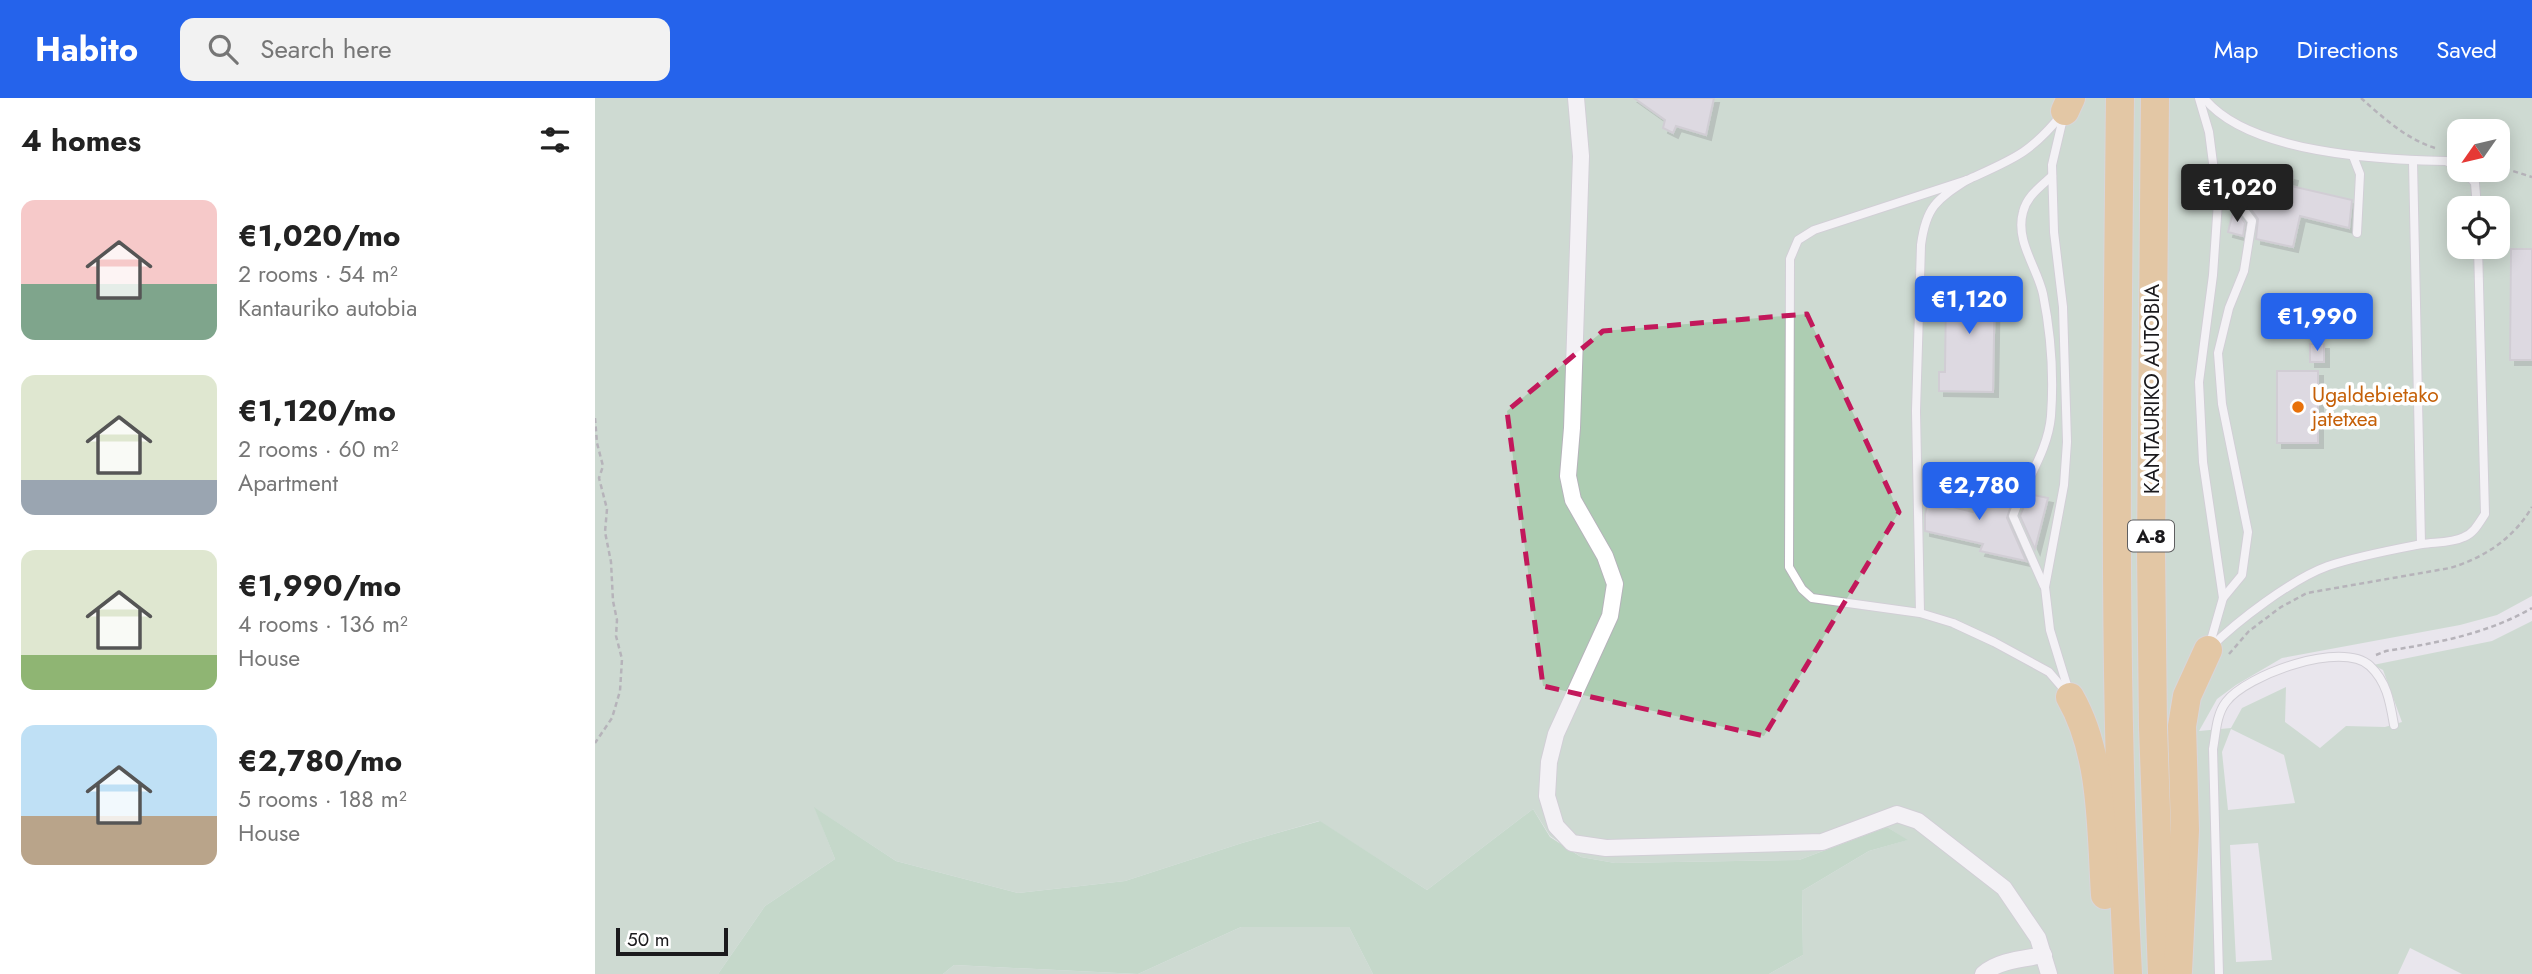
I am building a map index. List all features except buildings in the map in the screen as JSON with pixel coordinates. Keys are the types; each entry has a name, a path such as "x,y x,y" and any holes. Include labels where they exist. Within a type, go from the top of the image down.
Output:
{"highway":[{"name":"KANTAURIKO AUTOBIA","path":"2120,98 2116,548 2118,741 2127,974"},
{"name":"KANTAURIKO AUTOBIA","path":"2154,98 2151,548 2153,727 2162,974"},
{"path":"2178,974 2185,830 2182,726 2187,696 2216,655"},
{"path":"2070,697 2081,715 2089,740 2096,779 2108,936 2127,974"}],"street":[{"path":"1576,98 1581,156 1568,476 1573,500 1605,556 1615,584 1610,615 1556,734 1549,762 1547,796 1556,826 1572,843 1606,848 1822,842 1897,814 1918,821 2004,888 2038,938 2049,974"},
{"path":"1983,974 1990,968 2044,955"}],"lane":[{"path":"2201,98 2213,110 2234,123 2265,136 2353,156 2447,162"},
{"path":"2201,98 2209,132 2218,202 2199,382 2203,462 2223,598 2216,655"},
{"path":"2068,104 2052,165 2054,232 2063,307 2067,442 2064,485 2045,587 2050,630 2070,697"},
{"path":"2068,104 2048,132 2033,147 2013,160 1967,180 1814,230 1798,240 1790,259 1789,567 1802,589 1812,598 1920,613 1975,632 2049,671 2070,697"},
{"path":"2353,156 2360,174 2357,233"},
{"path":"2413,161 2421,544"},
{"path":"2214,171 2252,220 2244,271 2229,308 2218,353 2221,404 2248,532 2242,575 2223,598"},
{"path":"2045,587 2013,516 2021,492 2045,443 2051,421 2053,382 2049,328 2042,290 2021,238 2022,214 2029,196 2052,176"},
{"path":"1920,613 1916,398 1921,245 1924,220 1941,197 1967,180"},
{"path":"2216,655 2230,628 2303,578 2326,567 2421,544 2463,538 2476,528 2485,514 2478,259"},
{"path":"2219,974 2213,749 2219,714 2226,701 2239,688 2283,668 2318,658 2358,658 2383,682 2394,725"}],"path":[{"path":"2361,98 2376,112 2423,144 2435,148"},
{"path":"2510,170 2532,177"},
{"path":"595,418 597,443 603,466 599,478 607,509 605,532 611,562 617,620 615,636 622,659 622,676 612,718 595,743"},
{"path":"2216,655 2281,607 2308,593 2450,568 2469,562 2489,552 2511,534 2532,507"},
{"path":"2363,661 2386,650 2465,636 2497,626 2532,608"}],"highlighted area":[{"path":"1807,314 1899,512 1764,736 1543,686 1507,411 1603,331"}],"green space":[{"path":"595,98 2532,98 2532,596 2497,615 2460,625 2282,658 2217,699 2199,731 2231,728 2242,708 2286,687 2285,722 2320,748 2346,726 2385,727 2402,722 2383,670 2373,665 2492,641 2532,621 2532,974 2462,974 2410,948 2398,974 1769,974 1803,955 1802,891 1869,851 1907,840 1887,827 1799,860 1615,863 1581,857 1550,836 1533,809 1427,890 1319,821 1125,881 1018,893 896,861 815,808 835,859 765,906 718,974 595,974","holes":["2231,729 2284,755 2295,803 2228,810 2222,752","2258,843 2272,960 2236,962 2230,845"]},
{"path":"814,807 896,861 1018,893 1125,881 1320,821 1427,890 1533,809 1550,837 1581,857 1615,863 1799,860 1887,827 1908,840 1869,851 1802,891 1803,955 1769,974 1373,974 1349,927 1241,927 1138,974 954,965 943,974 718,974 765,906 835,859"},
{"path":"1241,927 1349,927 1373,974 1138,974"},
{"path":"954,965 1138,974 943,974"}],"place":[{"name":"Ugaldebietako jatetxea","path":"2298,407"}]}
